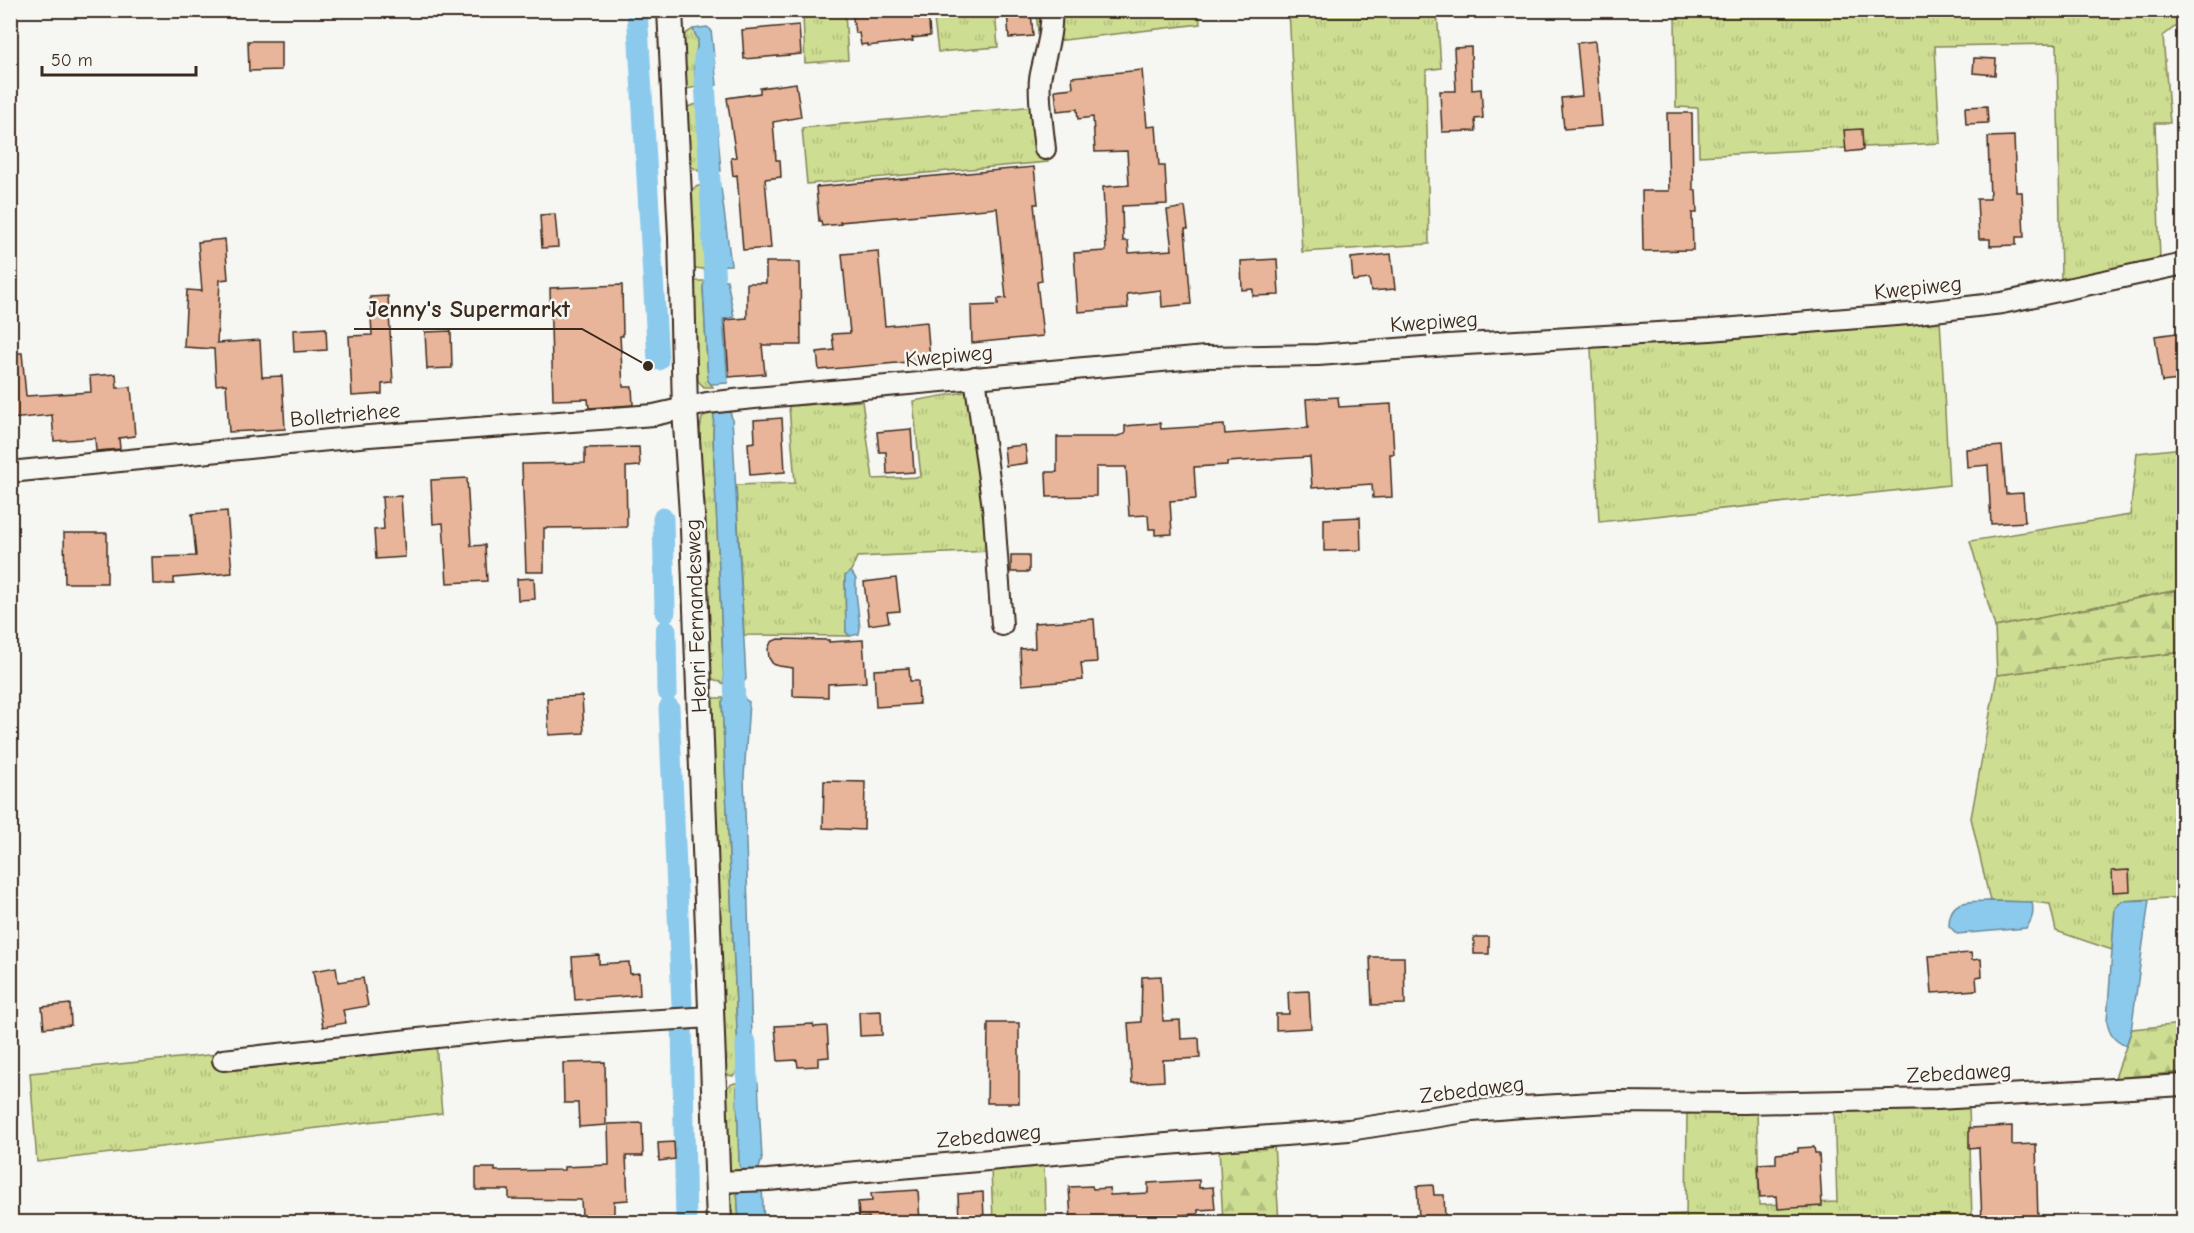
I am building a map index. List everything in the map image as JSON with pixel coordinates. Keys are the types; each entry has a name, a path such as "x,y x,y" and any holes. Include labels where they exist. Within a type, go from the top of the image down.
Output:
{"street":[{"name":"Henri Fernandesweg","path":"670,10 681,237 696,407 693,529 719,1222"},
{"path":"1045,149 1040,80 1052,23 1051,10"},
{"name":"Kwepiweg","path":"696,407 744,399 1205,357 1318,355 1710,330 1908,314 2002,303 2184,264"},
{"path":"975,377 994,515 1002,626"},
{"name":"Bolletriehee","path":"10,472 357,437 654,415 696,407"},
{"path":"223,1060 512,1029 711,1017"},
{"name":"Zebedaweg","path":"717,1182 768,1180 1349,1130 1472,1112 1545,1106 1611,1102 1743,1103 1937,1099 2184,1085"}],"green space":[{"path":"933,11 995,11 998,47 938,52"},
{"path":"1036,11 1199,11 1200,24 1039,43"},
{"path":"1289,11 1437,11 1441,68 1426,70 1429,244 1302,252"},
{"path":"1675,11 2183,11 2183,25 2176,26 2163,36 2170,123 2155,123 2160,260 2061,281 2057,44 1935,46 1940,143 1699,156 1698,108 1676,107"},
{"path":"845,13 848,60 805,63 803,16"},
{"path":"693,29 698,40 694,68 697,87 687,89 681,79 680,43 685,34"},
{"path":"697,104 700,106 700,172 686,163 684,111 687,107"},
{"path":"1045,105 1048,162 807,184 802,128"},
{"path":"704,186 707,266 703,269 695,268 691,263 688,197 692,189"},
{"path":"694,281 705,281 703,287 708,380 713,387 704,387 698,381 692,289"},
{"path":"1940,319 1949,485 1599,522 1591,347"},
{"path":"970,391 991,551 857,557 851,571 845,576 846,632 850,636 744,635 736,485 795,483 789,406 862,401 873,479 921,477 913,401"},
{"path":"706,413 714,413 713,436 724,683 727,685 706,676 700,429 702,418"},
{"path":"2183,448 2183,589 1995,627 1970,541 2130,515 2137,453"},
{"path":"2183,589 2183,652 1997,675 1995,627"},
{"path":"2183,652 2183,897 2122,901 2115,908 2112,950 2056,931 2050,904 1990,901 1971,818 1997,675"},
{"path":"713,698 726,698 722,701 739,1071 733,1076 722,1071 710,702"},
{"path":"2183,1024 2183,1072 2115,1078 2132,1029"},
{"path":"435,1032 442,1113 37,1162 30,1073"},
{"path":"743,1082 737,1087 739,1164 742,1171 739,1173 731,1171 726,1166 724,1094 731,1085"},
{"path":"1969,1104 1972,1222 1686,1222 1687,1107 1757,1107 1759,1205 1837,1202 1834,1106"},
{"path":"1274,1144 1279,1222 1223,1222 1219,1148"},
{"path":"1044,1164 1046,1222 993,1222 991,1168"},
{"path":"737,1189 739,1222 726,1222 730,1192"},
{"path":"1686,1214 1686,1222 1461,1222"}],"water":[{"path":"707,27 711,30 717,85 697,87 694,68 698,40 693,29"},
{"path":"715,100 721,171 700,172 700,106 697,104 698,101"},
{"path":"718,185 721,188 731,265 707,266 702,188"},
{"path":"727,280 734,317 723,319 728,383 711,384 708,381 703,287 705,281"},
{"path":"730,412 746,679 742,684 724,683 713,436 714,413"},
{"path":"851,571 856,579 860,628 859,634 850,636 846,632 845,576"},
{"path":"726,698 743,698 749,702 744,777 753,1071 739,1071 722,701"},
{"path":"2149,900 2131,1031 2126,1046 2113,1037 2107,1022 2115,908 2122,901"},
{"path":"1967,902 2032,902 2033,912 2030,922 2026,928 1957,934 1949,926 1952,910 1956,906"},
{"path":"743,1082 758,1083 762,1159 758,1171 742,1171 739,1164 737,1087"},
{"path":"762,1188 764,1222 739,1222 737,1189"}],"building":[{"path":"852,10 928,10 930,36 912,38 913,41 861,45 859,33 855,33"},
{"path":"1007,10 1031,10 1033,36 1009,38"},
{"path":"799,25 801,54 744,59 742,30"},
{"path":"248,41 281,41 281,70 249,71"},
{"path":"1595,41 1602,126 1564,129 1561,98 1582,96 1577,43"},
{"path":"1471,47 1472,90 1481,89 1483,118 1475,119 1476,131 1442,132 1440,91 1456,91 1454,48"},
{"path":"1974,58 1996,59 1995,75 1973,73"},
{"path":"1142,70 1147,127 1156,126 1159,166 1165,166 1167,204 1122,206 1123,241 1128,241 1129,253 1172,250 1167,210 1185,207 1191,304 1162,307 1161,290 1127,294 1128,308 1078,312 1074,253 1106,251 1103,187 1129,185 1127,151 1095,152 1093,117 1078,119 1077,109 1057,111 1055,90 1073,88 1072,77"},
{"path":"796,83 801,117 773,122 776,160 780,160 781,177 765,179 771,248 743,250 737,175 733,176 731,158 736,157 727,98 760,93 760,88"},
{"path":"1987,106 1988,123 1966,124 1965,107"},
{"path":"1667,113 1692,113 1693,190 1696,190 1697,213 1692,213 1693,250 1643,251 1642,191 1669,191"},
{"path":"1862,129 1863,150 1846,152 1844,130"},
{"path":"2014,136 2016,192 2022,192 2024,237 2016,237 2016,245 1990,246 1990,239 1979,239 1977,199 1990,199 1988,137"},
{"path":"1034,167 1038,204 1034,204 1042,281 1037,282 1043,336 972,343 971,306 998,305 998,299 1006,298 997,208 840,222 841,224 822,226 819,221 816,187"},
{"path":"555,214 558,247 542,248 540,215"},
{"path":"225,239 228,279 220,280 217,343 260,340 262,377 282,376 285,429 229,432 226,384 216,385 214,349 184,347 187,290 202,291 198,242"},
{"path":"878,251 885,326 927,322 930,360 819,370 817,352 834,350 832,334 850,333 842,254"},
{"path":"1391,254 1395,289 1371,291 1369,279 1353,281 1351,258"},
{"path":"1277,259 1279,295 1253,296 1253,289 1242,290 1241,261"},
{"path":"766,262 800,262 801,345 762,345 765,374 729,377 725,320 747,318 747,283 766,283"},
{"path":"622,285 623,336 620,336 623,387 632,387 633,405 589,408 588,399 553,400 550,288"},
{"path":"388,296 393,383 382,384 382,394 352,396 349,336 372,335 370,297"},
{"path":"326,328 327,350 294,352 293,330"},
{"path":"451,331 452,368 427,369 425,332"},
{"path":"2184,332 2184,368 2178,369 2179,380 2162,382 2155,336"},
{"path":"10,353 22,353 26,396 91,392 90,376 116,374 117,388 131,387 135,436 119,438 120,449 96,451 95,438 54,441 52,415 10,419"},
{"path":"1338,397 1339,407 1391,404 1394,454 1390,454 1392,497 1373,498 1372,484 1312,488 1310,457 1227,462 1227,465 1194,467 1196,499 1170,501 1172,534 1155,535 1155,529 1149,529 1148,515 1129,516 1126,467 1096,467 1096,496 1047,497 1046,472 1057,472 1057,437 1114,437 1125,434 1125,426 1160,423 1161,429 1224,425 1225,434 1308,428 1306,399"},
{"path":"782,418 785,472 750,475 748,443 755,442 754,420"},
{"path":"911,429 914,472 887,474 886,452 879,452 877,432"},
{"path":"1025,445 1027,463 1006,466 1004,447"},
{"path":"2002,446 2006,494 2023,493 2025,522 1991,524 1988,465 1967,467 1966,449"},
{"path":"639,447 640,466 626,467 627,527 544,528 544,572 526,572 522,464 585,463 585,448"},
{"path":"467,478 471,546 485,545 487,581 447,583 443,523 433,524 431,480"},
{"path":"401,496 405,557 376,559 374,530 384,529 382,497"},
{"path":"227,511 232,573 174,578 174,584 153,584 152,557 196,556 192,514"},
{"path":"1360,517 1361,550 1324,551 1324,519"},
{"path":"64,533 107,533 107,583 65,583"},
{"path":"1011,555 1029,555 1029,572 1011,572"},
{"path":"534,578 535,599 518,600 517,579"},
{"path":"896,578 900,611 887,612 889,622 869,625 864,582"},
{"path":"1094,619 1097,662 1081,663 1083,680 1022,685 1020,649 1035,648 1034,623"},
{"path":"778,639 829,640 829,642 863,640 866,682 828,684 828,697 793,696 793,668 773,664 769,658 768,649 771,642"},
{"path":"909,668 910,681 918,681 919,704 876,707 874,670"},
{"path":"582,696 584,733 549,735 547,698"},
{"path":"824,781 865,782 864,830 823,828"},
{"path":"2129,870 2130,891 2113,892 2112,871"},
{"path":"1474,937 1489,937 1489,954 1474,954"},
{"path":"1971,953 1972,960 1981,959 1982,976 1976,977 1977,990 1932,993 1929,956"},
{"path":"599,955 599,964 629,962 630,974 639,973 640,995 575,1000 572,957"},
{"path":"1370,957 1404,957 1405,1004 1372,1005"},
{"path":"336,967 338,982 363,978 368,1006 343,1010 346,1023 323,1027 313,971"},
{"path":"1161,976 1163,1021 1180,1020 1181,1039 1199,1038 1200,1058 1163,1060 1164,1081 1132,1083 1128,1023 1141,1022 1142,977"},
{"path":"1309,991 1311,1028 1276,1030 1276,1014 1289,1014 1288,992"},
{"path":"70,1004 71,1025 44,1028 42,1007"},
{"path":"881,1011 882,1035 860,1036 859,1012"},
{"path":"988,1023 1019,1023 1019,1103 987,1103"},
{"path":"813,1024 814,1027 827,1026 829,1057 818,1058 818,1066 798,1067 797,1060 778,1061 775,1026"},
{"path":"605,1062 606,1125 579,1127 578,1103 564,1103 563,1063"},
{"path":"642,1123 643,1156 626,1156 628,1200 614,1201 614,1214 582,1216 581,1200 509,1199 509,1190 476,1190 476,1168 495,1168 495,1171 564,1170 564,1167 609,1165 608,1124"},
{"path":"2012,1126 2012,1145 2036,1144 2038,1222 1982,1222 1979,1147 1969,1148 1969,1128"},
{"path":"674,1142 675,1159 659,1161 658,1143"},
{"path":"1814,1147 1815,1153 1819,1153 1822,1206 1778,1209 1777,1196 1760,1197 1758,1164 1776,1163 1776,1154 1798,1152 1798,1148"},
{"path":"1199,1180 1199,1188 1213,1187 1215,1209 1198,1210 1198,1214 1071,1220 1069,1187 1109,1188 1110,1195 1148,1193 1148,1183"},
{"path":"1433,1185 1434,1195 1444,1195 1445,1219 1428,1221 1428,1217 1419,1218 1417,1186"},
{"path":"918,1190 920,1222 870,1222 869,1217 859,1218 858,1202 872,1201 871,1193"},
{"path":"983,1192 984,1220 959,1221 958,1194"}],"waterway":[{"path":"637,10 658,360"},
{"path":"704,57 716,308"},
{"path":"663,518 665,612"},
{"path":"666,630 667,691"},
{"path":"733,656 736,727"},
{"path":"669,708 682,1004"},
{"path":"682,1028 686,1222"},
{"path":"746,1043 748,1111"}],"place":[{"name":"Jenny's Supermarkt","path":"648,366"}]}
